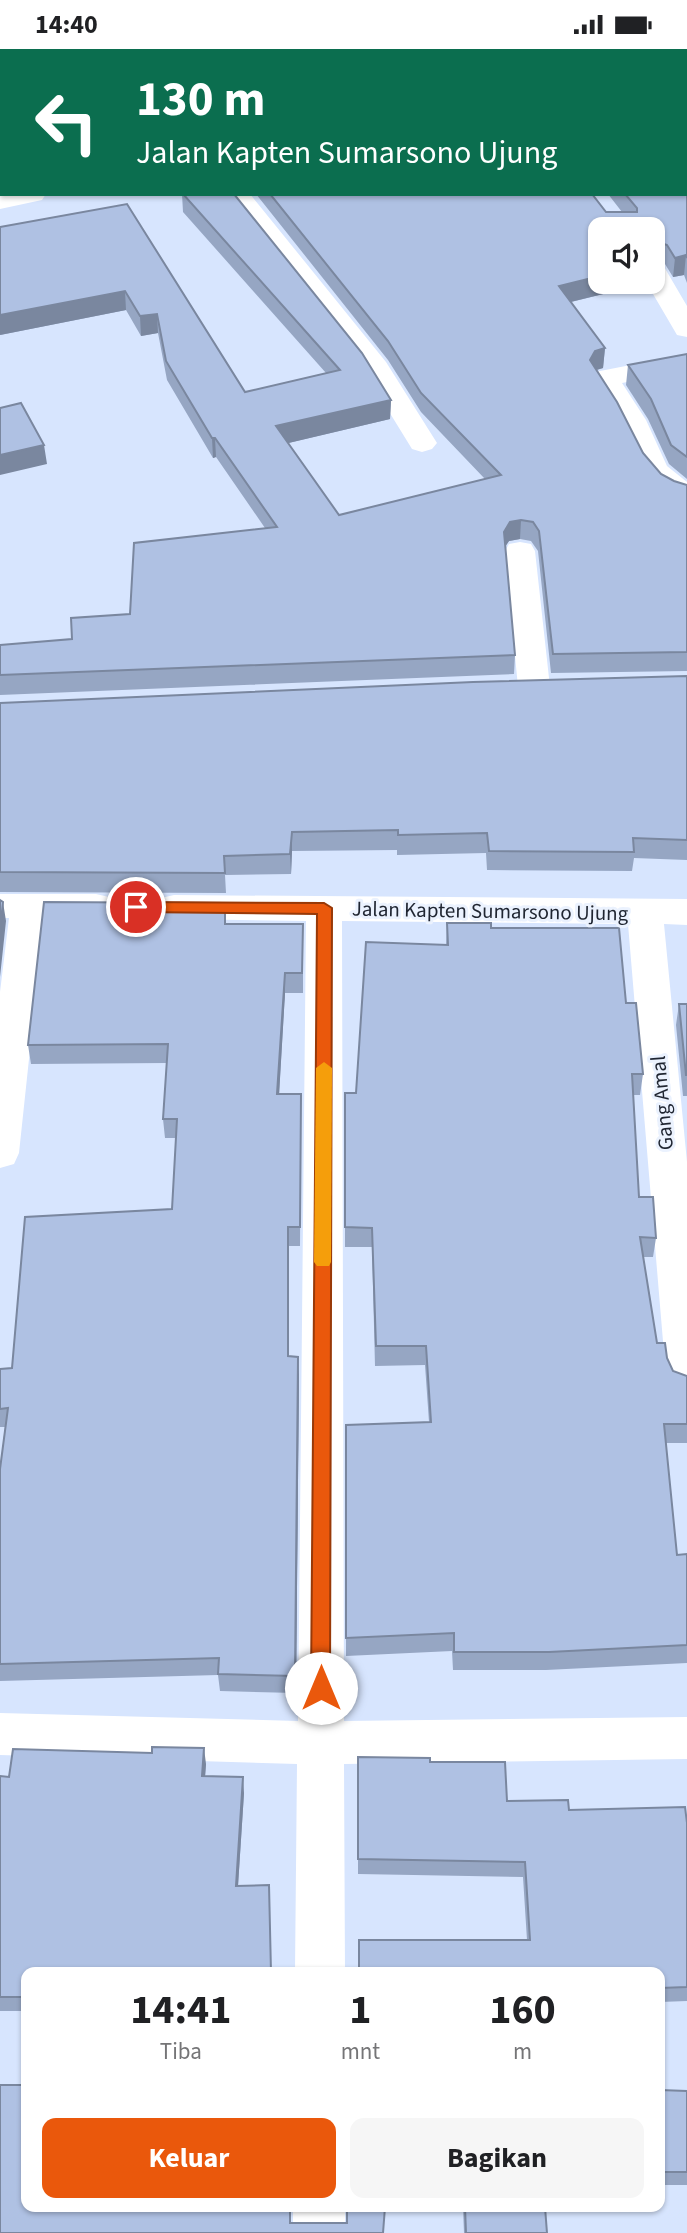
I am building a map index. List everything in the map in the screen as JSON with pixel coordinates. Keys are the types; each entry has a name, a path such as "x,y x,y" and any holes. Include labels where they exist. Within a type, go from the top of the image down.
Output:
{"street":[{"path":"0,201 24,196"},
{"path":"238,196 376,368 422,443"},
{"path":"665,291 687,329"},
{"path":"687,362 606,378 634,425 656,474 667,485 687,495"},
{"path":"520,551 535,687"},
{"path":"0,1153 14,906"},
{"name":"Jalan Kapten Sumarsono Ujung","path":"14,906 687,912"},
{"path":"320,1967 324,908"},
{"name":"Gang Amal","path":"645,912 687,1377"},
{"path":"0,1734 321,1743 687,1738"},
{"path":"319,2212 319,2233"}],"building":[{"path":"185,196 236,196 362,353 391,400 276,426 339,515 501,475 421,393 388,341 272,196 594,196 606,212 637,212 637,208 627,196 687,196 687,258 686,255 675,258 665,244 665,217 588,217 588,279 559,286 605,348 595,351 590,360 617,402 643,453 661,474 687,485 687,652 553,654 539,531 533,522 521,520 510,522 504,532 515,655 0,675 0,645 72,639 71,618 130,614 134,543 277,527 215,438 212,438 166,361 157,314 140,316 125,291 0,315 0,227 127,204 245,392 340,370"},
{"path":"687,354 687,457 671,445 651,399 628,365"},
{"path":"21,403 44,445 0,455 0,408"},
{"path":"687,676 687,840 633,838 634,852 489,851 487,833 398,835 398,830 292,832 290,854 224,856 225,873 0,872 0,703 473,682"},
{"path":"0,900 3,902 0,930"},
{"path":"44,902 225,903 225,924 303,924 302,973 285,973 277,1094 301,1094 300,1227 288,1227 288,1356 298,1357 295,1676 218,1674 219,1658 0,1664 0,1469 8,1408 0,1409 0,1369 12,1368 25,1217 172,1209 177,1119 163,1119 168,1044 28,1045"},
{"path":"447,923 491,923 491,928 619,928 626,1003 636,1003 643,1074 632,1074 639,1197 653,1197 656,1238 640,1237 657,1343 665,1343 667,1358 673,1371 687,1376 687,1424 664,1424 677,1555 687,1554 687,1645 549,1652 454,1652 454,1633 346,1638 346,1425 431,1422 426,1346 376,1346 372,1228 345,1227 345,1093 356,1093 366,942 448,945"},
{"path":"679,1004 687,1004 687,1075 686,1075"},
{"path":"152,1747 204,1748 202,1776 243,1777 236,1886 269,1885 271,1967 21,1967 21,1997 0,1997 0,1776 9,1777 13,1749 152,1753"},
{"path":"358,1757 430,1758 430,1762 505,1762 507,1801 568,1800 569,1810 685,1807 687,1987 665,1988 665,1967 359,1967 359,1940 530,1940 525,1862 358,1859"},
{"path":"0,2085 21,2085 21,2212 290,2212 290,2223 347,2223 347,2212 385,2212 383,2233 0,2233"},
{"path":"665,2090 687,2091 687,2172 665,2172"},
{"path":"465,2212 545,2212 547,2233 466,2233"}],"slow traffic":[{"path":"323,1262 324,1068"}],"route":[{"path":"136,907 324,908 321,1688"}]}
